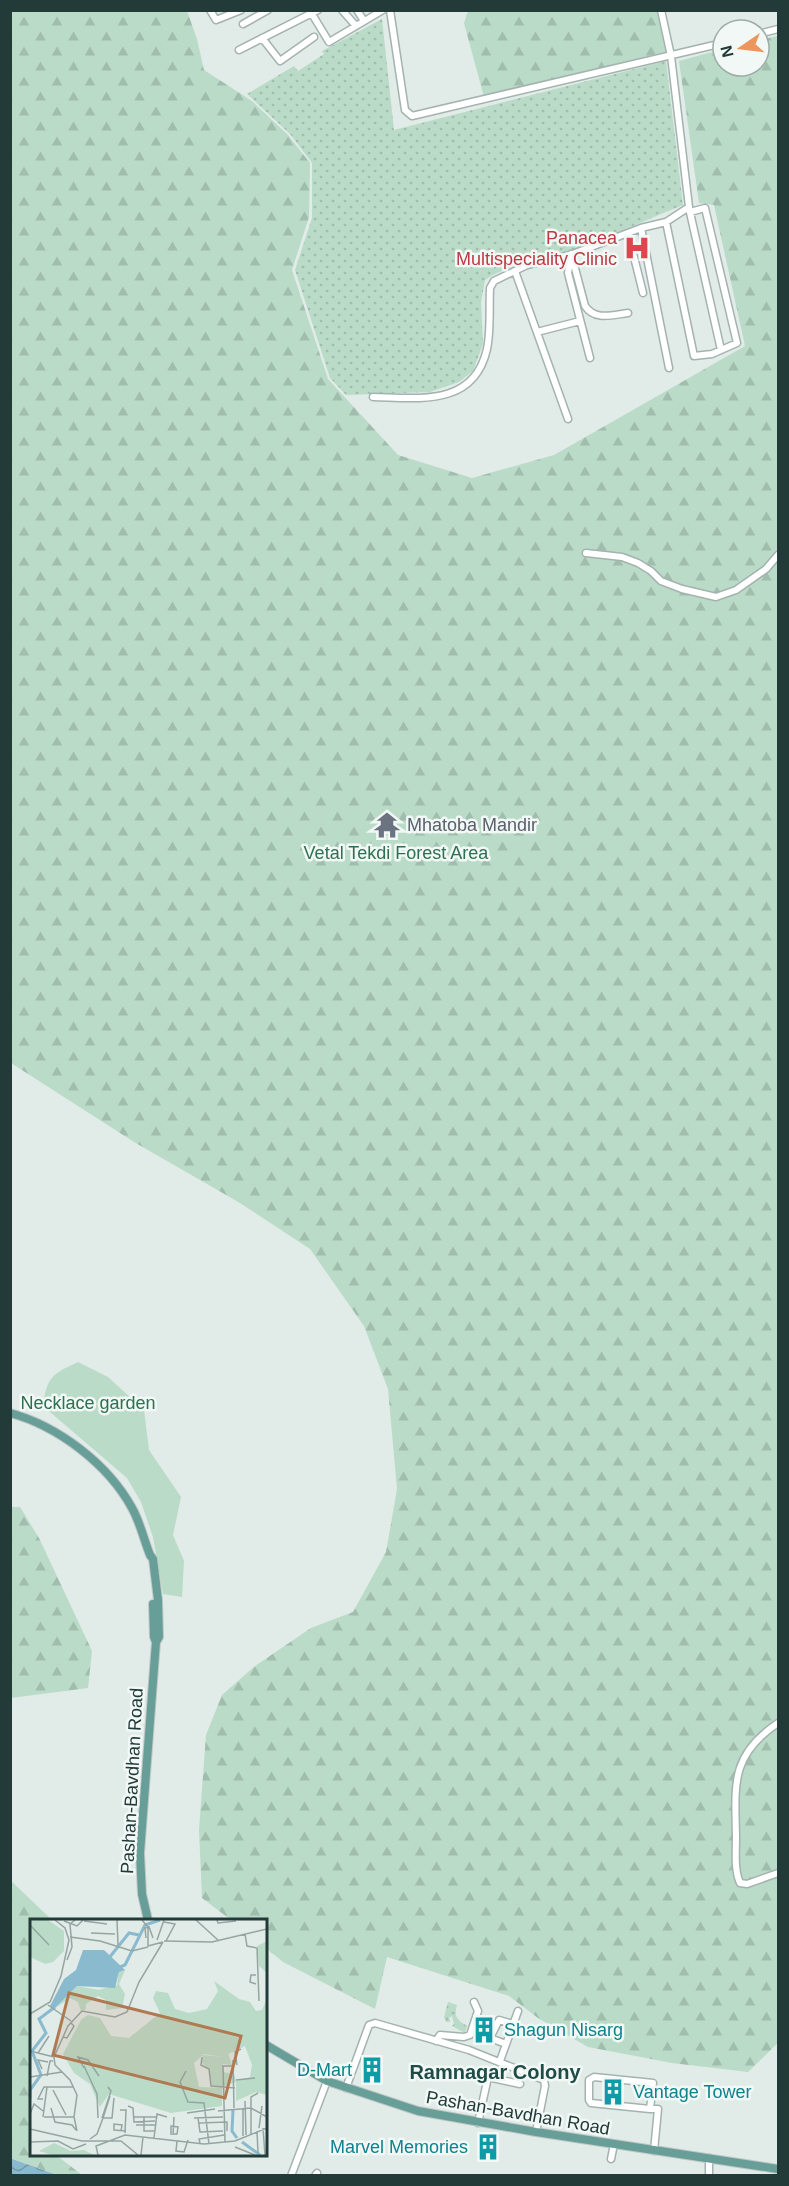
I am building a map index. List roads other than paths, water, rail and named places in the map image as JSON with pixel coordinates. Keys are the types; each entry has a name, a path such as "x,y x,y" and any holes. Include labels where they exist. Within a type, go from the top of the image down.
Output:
{"main road":[{"name":"Pashan-Bavdhan Road","path":"10,1413 55,1430 103,1470 133,1509 150,1555 156,1642 140,1853 142,1894 148,1919"},
{"name":"Pashan-Bavdhan Road","path":"267,2046 327,2081 418,2111 536,2132 709,2158 766,2171 778,2169"}],"street":[{"path":"210,10 216,20 228,13 241,10"},
{"path":"243,24 268,10"},
{"path":"342,10 356,26"},
{"path":"357,10 364,21"},
{"path":"390,10 405,110 412,116 711,46"},
{"path":"662,10 671,56 689,210 721,350"},
{"path":"239,50 315,12 329,42 380,11"},
{"path":"262,38 280,60 314,37"},
{"path":"372,398 421,399 453,392 471,382 476,376 487,348 491,285 494,281 527,265 571,254 641,228 666,222 689,210 705,208 737,343 712,354 694,356 666,222"},
{"path":"641,228 669,368"},
{"path":"628,233 643,293"},
{"path":"571,254 585,306 589,312 597,316 628,313"},
{"path":"571,254 568,273 590,358"},
{"path":"515,271 568,419"},
{"path":"537,332 580,321"},
{"path":"586,553 622,557 638,563 661,581 682,590 716,597 736,590 766,569 778,555"},
{"path":"778,1723 762,1734 745,1754 735,1793 736,1844 740,1883 756,1882 778,1873"},
{"path":"436,2041 440,2035 468,2037 478,2011 474,2002"},
{"path":"500,2061 518,2011"},
{"path":"506,2044 490,2037 499,2020 513,2024"},
{"path":"346,2088 371,2023 500,2061 542,2078 545,2081 536,2132"},
{"path":"478,2122 488,2077 520,2084"},
{"path":"650,2109 653,2083 594,2077 589,2080 591,2103 650,2109 658,2109 654,2151"},
{"path":"291,2175 327,2081"},
{"path":"611,2158 614,2144"},
{"path":"708,2175 709,2158"}],"water":[{"path":"10,2158 57,2175 11,2175"}],"place":[{"name":"Panacea Multispeciality Clinic","path":"637,248"},
{"name":"Mhatoba Mandir","path":"387,825"},
{"name":"Shagun Nisarg","path":"484,2030"},
{"name":"D-Mart","path":"372,2070"},
{"name":"Vantage Tower","path":"613,2092"},
{"name":"Marvel Memories","path":"488,2147"}],"district":[{"name":"Ramnagar Colony","path":"495,2072"}],"park label":[{"name":"Vetal Tekdi Forest Area","path":"396,853"},
{"name":"Necklace garden","path":"88,1403"}]}
